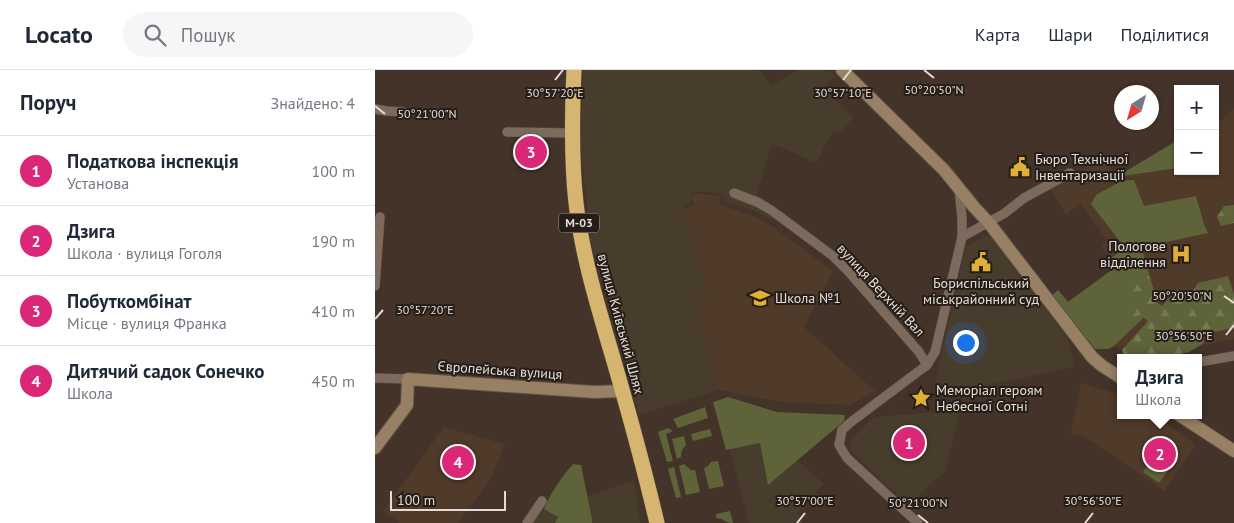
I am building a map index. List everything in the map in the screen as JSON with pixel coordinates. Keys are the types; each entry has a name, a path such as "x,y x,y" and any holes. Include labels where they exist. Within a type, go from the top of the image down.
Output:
{"highway":[{"name":"вулиця Київський Шлях","path":"574,70 572,154 576,203 583,247 657,523"}],"street":[{"path":"847,71 944,170 989,223 1092,357 1117,375"},
{"path":"375,109 403,112"},
{"path":"507,132 573,133"},
{"path":"962,237 1005,214 1024,198 1070,173"},
{"path":"918,523 847,458 839,445 842,430 927,365 935,352 962,237 959,188"},
{"name":"вулиця Верхній Вал","path":"734,193 771,210 833,256 849,271 919,352 927,365"},
{"path":"375,286 380,217"},
{"path":"1202,361 1234,356"},
{"path":"1101,365 1117,370"},
{"name":"Європейська вулиця","path":"375,378 594,392 622,390"},
{"path":"375,448 407,405 408,379"},
{"path":"1185,419 1234,451"},
{"path":"527,523 542,501"}],"shaded area":[{"path":"583,70 759,70 771,86 797,70 829,70 836,76 823,87 853,118 840,133 834,130 817,160 813,162 777,145 771,146 757,194 783,213 776,222 753,210 725,201 723,194 692,191 692,200 688,205 683,205 708,295 695,302 719,390 639,415 591,242 580,141"},
{"path":"1234,109 1234,339 1205,345 1202,335 1122,350 1092,335 1068,302 1117,266 1101,245 1107,240 1080,204 1066,215 1051,189 1104,158 1116,177 1174,142 1174,175 1219,175 1219,122"},
{"name":"Школа №1","path":"693,193 721,196 720,205 752,215 775,228 833,271 804,327 875,391 850,405 781,402 719,390 695,302 708,295 684,209 692,206"},
{"path":"989,234 1068,338 1075,366 937,395 934,386 966,246"},
{"path":"1081,383 1117,394 1117,419 1160,419 1196,445 1164,491 1085,437 1071,434"},
{"path":"960,410 946,470 908,505 852,452 850,441 874,417"},
{"path":"444,427 505,444 490,480 458,523 400,523 383,511"},
{"path":"774,439 824,484 797,513 802,523 749,523 729,446"},
{"path":"634,481 640,523 533,523 540,512"}],"green space":[{"path":"1174,142 1174,169 1116,177"},
{"path":"1134,180 1144,206 1196,196 1208,233 1143,247 1143,254 1158,304 1114,346 1109,349 1095,349 1052,295 1058,290 1068,302 1117,266 1111,258 1125,248 1091,204 1096,195 1121,181"},
{"path":"1234,205 1234,223 1221,226 1217,217 1224,206"},
{"path":"1143,254 1156,302 1162,306 1176,290 1184,293 1193,291 1198,283 1228,276 1234,295 1234,328 1203,334 1204,343 1189,352 1179,354 1124,354 1122,350 1148,321 1140,315 1132,317 1128,297 1130,273 1139,256"},
{"path":"728,397 777,412 845,415 844,421 768,485 760,443 726,450 713,402"},
{"path":"705,407 708,418 678,428 673,419"},
{"path":"668,428 673,431 666,434 673,461 667,462 658,432"},
{"path":"710,429 712,436 693,441 691,434"},
{"path":"684,436 686,445 681,457 677,459 672,439"},
{"path":"1153,458 1169,469 1159,483 1143,472"},
{"path":"718,461 724,486 709,489 704,468 711,462"},
{"path":"573,464 581,465 592,523 555,523 558,517 544,509 557,485"},
{"path":"684,464 691,470 695,470 700,492 686,495 679,466"},
{"path":"674,467 681,497 676,498 668,469"},
{"path":"730,511 733,523 716,518 716,514"}],"place":[{"name":"Побуткомбінат","path":"531,152"},
{"name":"Бюро Технічної Інвентаризації","path":"1020,167"},
{"name":"Пологове відділення","path":"1181,254"},
{"name":"Бориспільський міськрайонний суд","path":"981,262"},
{"name":"Школа №1","path":"760,298"},
{"name":"Меморіал героям Небесної Сотні","path":"921,398"},
{"name":"Податкова інспекція","path":"909,443"},
{"name":"Дзига","path":"1160,454"},
{"name":"Дитячий садок Сонечко","path":"458,462"}]}
